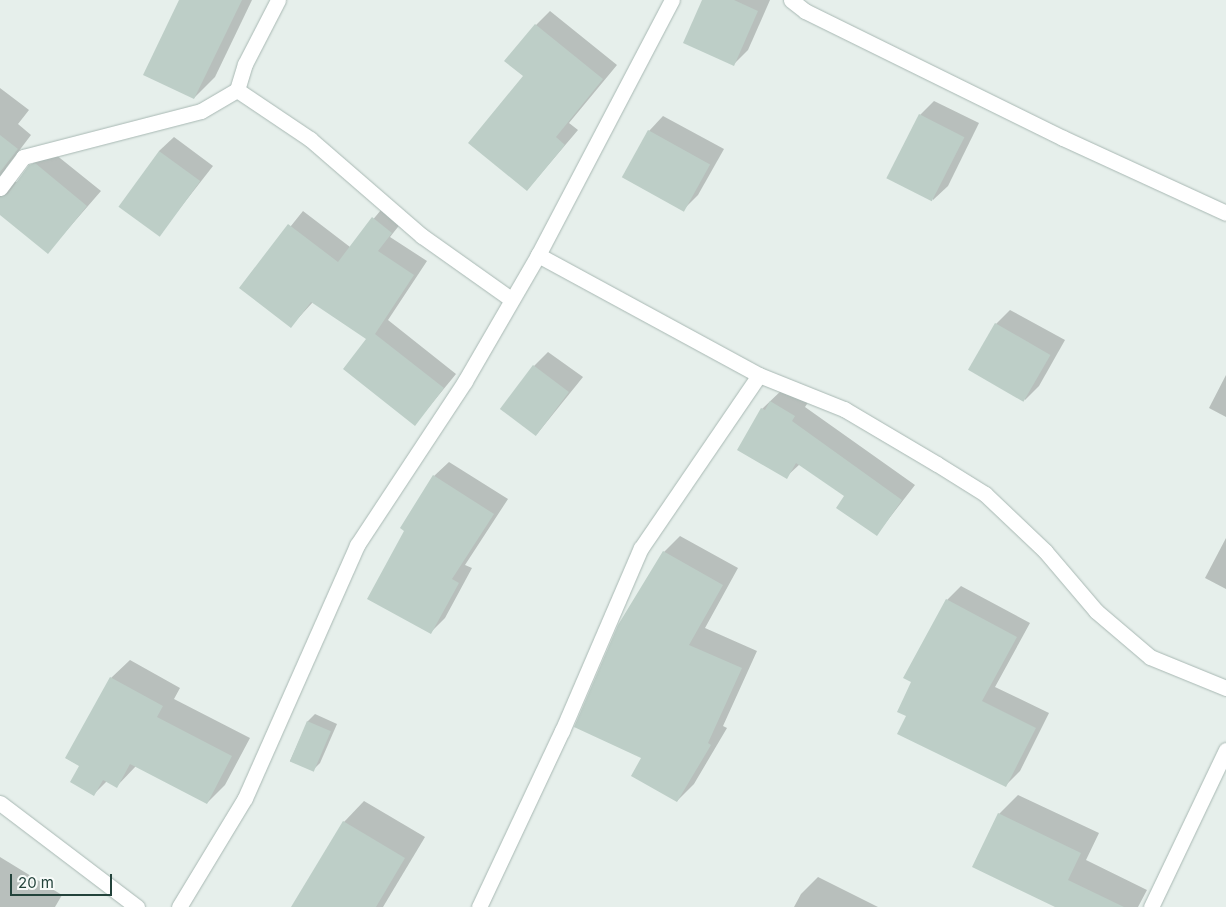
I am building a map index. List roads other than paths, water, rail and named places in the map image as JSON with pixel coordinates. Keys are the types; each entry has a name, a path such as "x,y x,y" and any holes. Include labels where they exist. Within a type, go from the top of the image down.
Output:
{"street":[{"path":"0,188 23,157 201,110 237,90 245,64 278,0"},
{"path":"179,907 245,798 357,545 465,381 538,254 672,0"},
{"path":"792,0 805,11 1063,138 1226,213"},
{"path":"237,90 310,139 422,236 511,299"},
{"path":"538,254 759,375 844,409 985,494 1045,551 1096,611 1150,657 1226,688"},
{"path":"479,907 558,740 641,548 759,375"},
{"path":"1151,907 1226,750"},
{"path":"0,803 137,907"}]}
